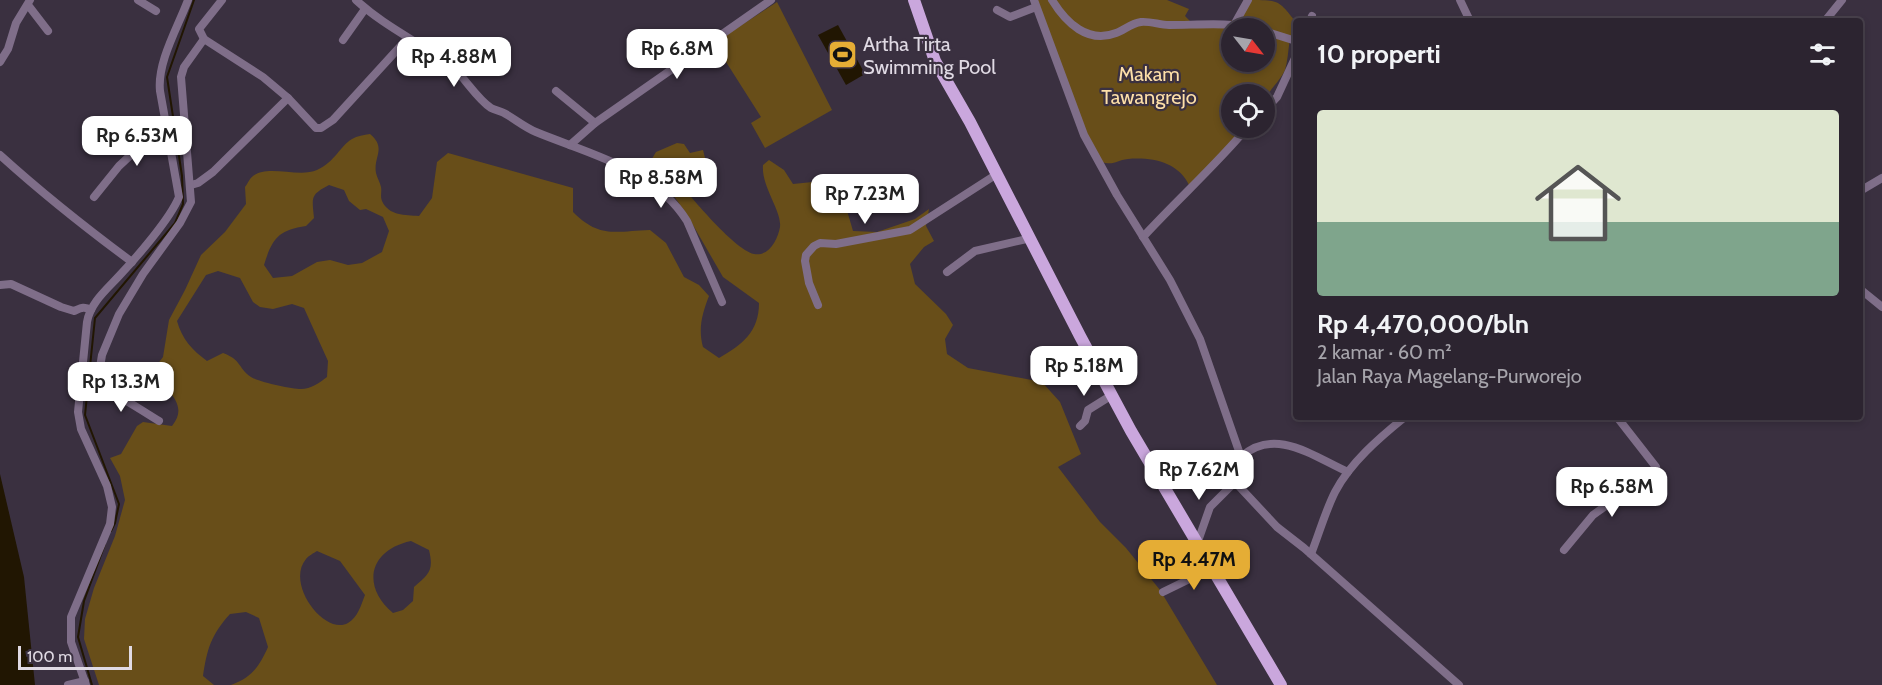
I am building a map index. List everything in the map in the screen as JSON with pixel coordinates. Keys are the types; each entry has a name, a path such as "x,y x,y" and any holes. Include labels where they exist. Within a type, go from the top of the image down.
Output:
{"main road":[{"path":"914,0 935,61 970,122 1080,336 1197,544 1281,685"}],"street":[{"path":"138,0 156,11"},
{"path":"68,685 85,683 71,642 71,617 110,524 112,513 103,475 79,422 87,322 99,297 132,262 179,197 160,77 188,0"},
{"path":"222,0 200,29 204,39 263,77 288,98 315,128 321,128 345,108 407,39"},
{"path":"356,0 407,39 452,67 492,108 533,131 624,167 642,177 671,201 687,221 722,302"},
{"path":"570,145 595,123 771,0"},
{"path":"1052,0 1065,17 1092,37 1111,35 1142,22 1165,25 1221,25"},
{"path":"1238,18 1248,0"},
{"path":"1460,0 1469,18"},
{"path":"1827,18 1842,0"},
{"path":"0,62 8,49 16,23 29,2 48,31"},
{"path":"998,9 1010,17 1035,3 1084,135 1170,280 1194,326 1241,457 1235,482 1210,507 1197,544"},
{"path":"343,40 365,9"},
{"path":"1275,34 1293,40"},
{"path":"96,385 107,339 119,314 143,274 188,209 192,196 181,77 184,67 204,39"},
{"path":"1275,99 1293,62"},
{"path":"556,91 595,123"},
{"path":"191,185 198,183 213,172 288,98"},
{"path":"94,197 119,166 134,152 138,143 166,124"},
{"path":"1143,237 1238,138"},
{"path":"0,154 71,217 132,262"},
{"path":"818,304 809,283 805,261 806,255 814,246 820,243 836,244 910,230 997,174"},
{"path":"1863,189 1882,178"},
{"path":"947,272 975,251 1031,238"},
{"path":"0,285 15,286 74,311 81,308 91,310"},
{"path":"1863,291 1882,307"},
{"path":"82,382 96,385 159,421"},
{"path":"1080,426 1085,421 1088,410 1112,395"},
{"path":"1311,554 1335,492 1348,472 1402,420"},
{"path":"1564,550 1593,515 1658,475 1656,467 1619,420"},
{"path":"1241,457 1253,447 1264,443 1280,443 1348,472"},
{"path":"1235,482 1277,527 1311,554 1459,685"},
{"path":"1163,592 1212,568"}],"green space":[{"name":"Makam Tawangrejo","path":"1036,0 1167,0 1189,9 1185,16 1191,22 1221,22 1221,72 1275,72 1275,18 1236,18 1248,0 1273,1 1281,5 1293,18 1287,64 1275,85 1221,84 1221,138 1237,138 1226,155 1189,185 1178,171 1155,160 1137,159 1101,162 1085,132"},
{"path":"777,2 832,110 765,148 751,123 761,117 714,43"},
{"path":"370,134 379,148 376,173 381,187 382,201 389,210 398,214 419,216 432,198 437,162 448,153 573,188 573,212 583,221 600,230 618,232 650,230 666,243 684,277 699,285 709,296 702,322 703,347 719,358 742,343 748,336 756,322 759,303 723,277 686,213 671,192 648,176 650,162 656,152 677,143 684,144 690,153 703,150 705,158 703,160 673,176 723,232 745,250 754,254 764,253 772,246 780,227 778,214 763,173 763,165 769,160 784,170 793,184 842,179 846,207 853,231 877,232 915,219 929,209 926,226 934,241 924,247 910,264 915,284 946,314 953,325 945,339 947,354 968,368 1042,382 1060,402 1081,454 1058,467 1100,522 1126,548 1160,590 1217,685 231,685 254,671 268,647 259,618 246,612 230,614 218,629 211,643 203,676 214,685 99,685 84,639 85,619 94,588 115,536 125,500 120,476 110,458 121,454 137,426 143,422 172,426 177,418 177,404 174,397 150,374 163,357 169,320 201,255 225,232 246,204 245,187 252,177 266,171 301,173 317,170 329,162 352,139","holes":["329,185 344,190 349,201 360,210 366,209 383,217 389,231 382,252 362,263 348,265 330,260 317,262 292,276 273,278 264,265 273,242 289,230 306,226 314,218 314,197","218,271 240,278 253,302 260,307 273,309 292,304 304,308 328,361 327,377 308,388 290,388 251,377 237,361 223,353 207,361 202,357 185,339 177,321 206,275","411,541 429,550 431,563 427,575 414,587 413,601 403,610 393,613 376,592 374,570 386,552","317,551 340,561 365,595 357,614 348,623 339,625 329,622 310,605 300,581 301,569 307,558"]}],"shaded area":[{"name":"Artha Tirta Swimming Pool","path":"838,25 865,74 846,85 818,35"},
{"path":"0,474 24,577 35,685 0,685"}],"waterway":[{"path":"111,531 119,504 85,415 95,318 175,223 183,204 182,176 167,77 194,0"},
{"path":"92,685 78,637 84,601 105,544"}],"place":[{"name":"Artha Tirta Swimming Pool","path":"842,55"}]}
